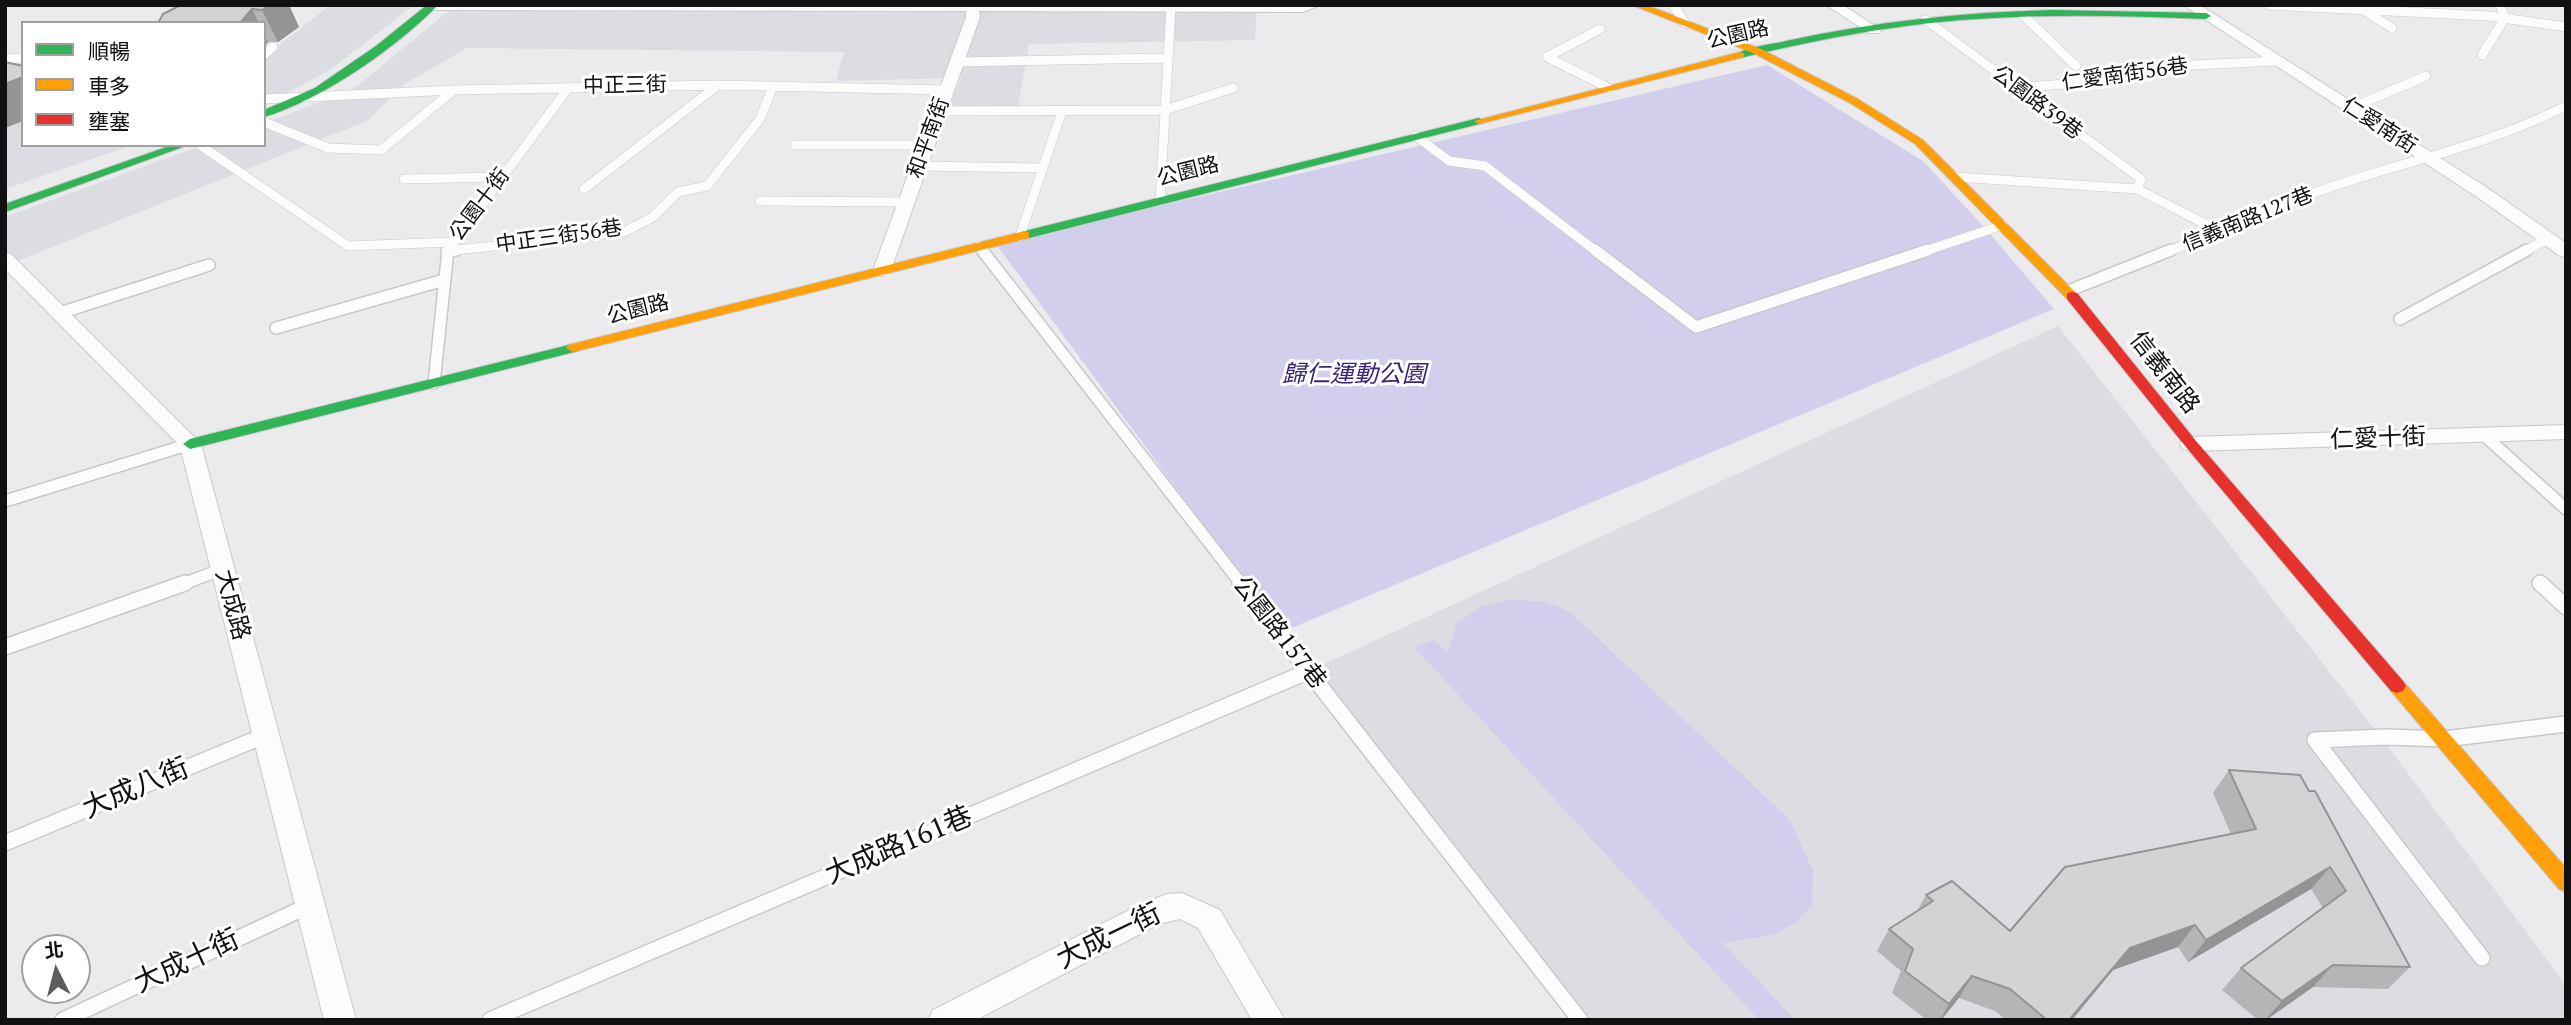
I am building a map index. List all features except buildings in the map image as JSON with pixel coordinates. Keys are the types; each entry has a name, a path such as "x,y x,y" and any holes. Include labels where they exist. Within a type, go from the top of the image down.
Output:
{"street":[{"path":"266,113 304,97 380,48 433,6 1303,8 1312,5"},
{"name":"信義南路","path":"1637,5 1757,51 1876,114 1919,142 2068,291 2191,444 2566,883"},
{"path":"1833,5 1874,30"},
{"name":"仁愛南街","path":"2190,5 2483,193 2566,252"},
{"name":"和平南街","path":"882,270 973,17 972,6"},
{"name":"公園路","path":"190,444 1757,51 1926,20 2113,13 2206,16"},
{"path":"5,208 177,147"},
{"path":"2547,239 2566,237"},
{"name":"大成路","path":"5,258 190,444 340,1020"},
{"name":"仁愛十街","path":"2191,444 2566,432"},
{"name":"大成一街","path":"944,1020 1148,915 1167,907 1182,906 1209,919 1269,1020"}],"lane":[{"path":"1673,5 1686,24"},
{"path":"2269,5 2360,7 2505,18 2566,27"},
{"path":"2500,5 2505,18"},
{"path":"2360,7 2392,28"},
{"path":"1160,201 1165,110 1164,58 1171,8"},
{"path":"2022,15 2076,66"},
{"path":"2482,55 2505,18"},
{"name":"公園路39巷","path":"1926,20 2141,180 2137,189"},
{"path":"1600,29 1547,57 1609,88"},
{"path":"266,53 273,47"},
{"path":"957,62 1164,58"},
{"name":"仁愛南街56巷","path":"2016,87 2124,79 2150,67 2277,61"},
{"path":"2351,108 2426,76"},
{"path":"584,189 719,85"},
{"name":"中正三街","path":"266,99 454,90 719,85 947,90"},
{"name":"中正三街56巷","path":"203,147 348,246 449,247 624,232 653,217 678,192 707,186 760,119 773,86"},
{"name":"公園十街","path":"434,383 449,247 569,87"},
{"path":"939,111 1165,110 1233,88"},
{"path":"266,123 328,148 381,150 454,90"},
{"name":"信義南路127巷","path":"2068,291 2325,189 2431,159 2525,127 2562,107"},
{"path":"1020,236 1062,111"},
{"path":"1416,136 1449,161 1485,166 1696,327 2003,225"},
{"path":"795,145 927,145"},
{"path":"919,166 1042,168"},
{"path":"404,178 501,177"},
{"path":"1955,177 2137,189 2219,231"},
{"path":"760,201 907,202"},
{"path":"2400,319 2547,239"},
{"name":"公園路157巷","path":"979,246 1580,1020"},
{"path":"60,313 209,265"},
{"path":"276,328 444,280"},
{"path":"2485,436 2566,509"},
{"path":"5,501 190,444"},
{"path":"5,647 223,569"},
{"path":"2540,583 2566,607"},
{"name":"大成路161巷","path":"490,1020 1309,671"},
{"path":"2482,958 2315,740 2385,737 2445,739 2566,724"},
{"name":"大成八街","path":"5,843 266,735"},
{"name":"大成十街","path":"63,1020 310,905"}],"shaded area":[{"path":"330,5 414,5 331,69 266,105 266,55"},
{"path":"463,5 1257,5 1255,40 1029,44 1018,106 949,109 961,78 836,81 844,52 467,48 403,85 369,120 5,266 5,217 198,147 266,147 266,122 351,91 445,14"},
{"path":"5,78 21,78 21,147 127,147 5,189"},
{"path":"2058,326 2383,740 2566,985 2566,1020 1580,1020 1309,671"}],"green space":[{"name":"歸仁運動公園","path":"1767,65 1923,161 2054,309 1282,632 996,244"},
{"path":"1510,599 1545,602 1569,611 1790,820 1813,871 1812,905 1797,922 1773,935 1723,943 1795,1020 1759,1020 1414,647 1433,640 1448,652 1457,623 1481,607"}],"traffic: fast":[{"path":"266,113 319,90 380,48 433,5"},
{"path":"1740,55 1850,32 1961,17 2052,13 2206,16"},
{"path":"1025,235 1479,121"},
{"path":"5,208 177,147"},
{"path":"190,444 573,348"}],"traffic: slow":[{"path":"1637,5 1757,51 1854,101 1919,142 2072,296"},
{"path":"1479,121 1740,55"},
{"path":"573,348 1025,235"},
{"path":"2397,686 2566,883"}],"traffic: jam":[{"path":"2072,296 2191,444 2397,686"}]}
